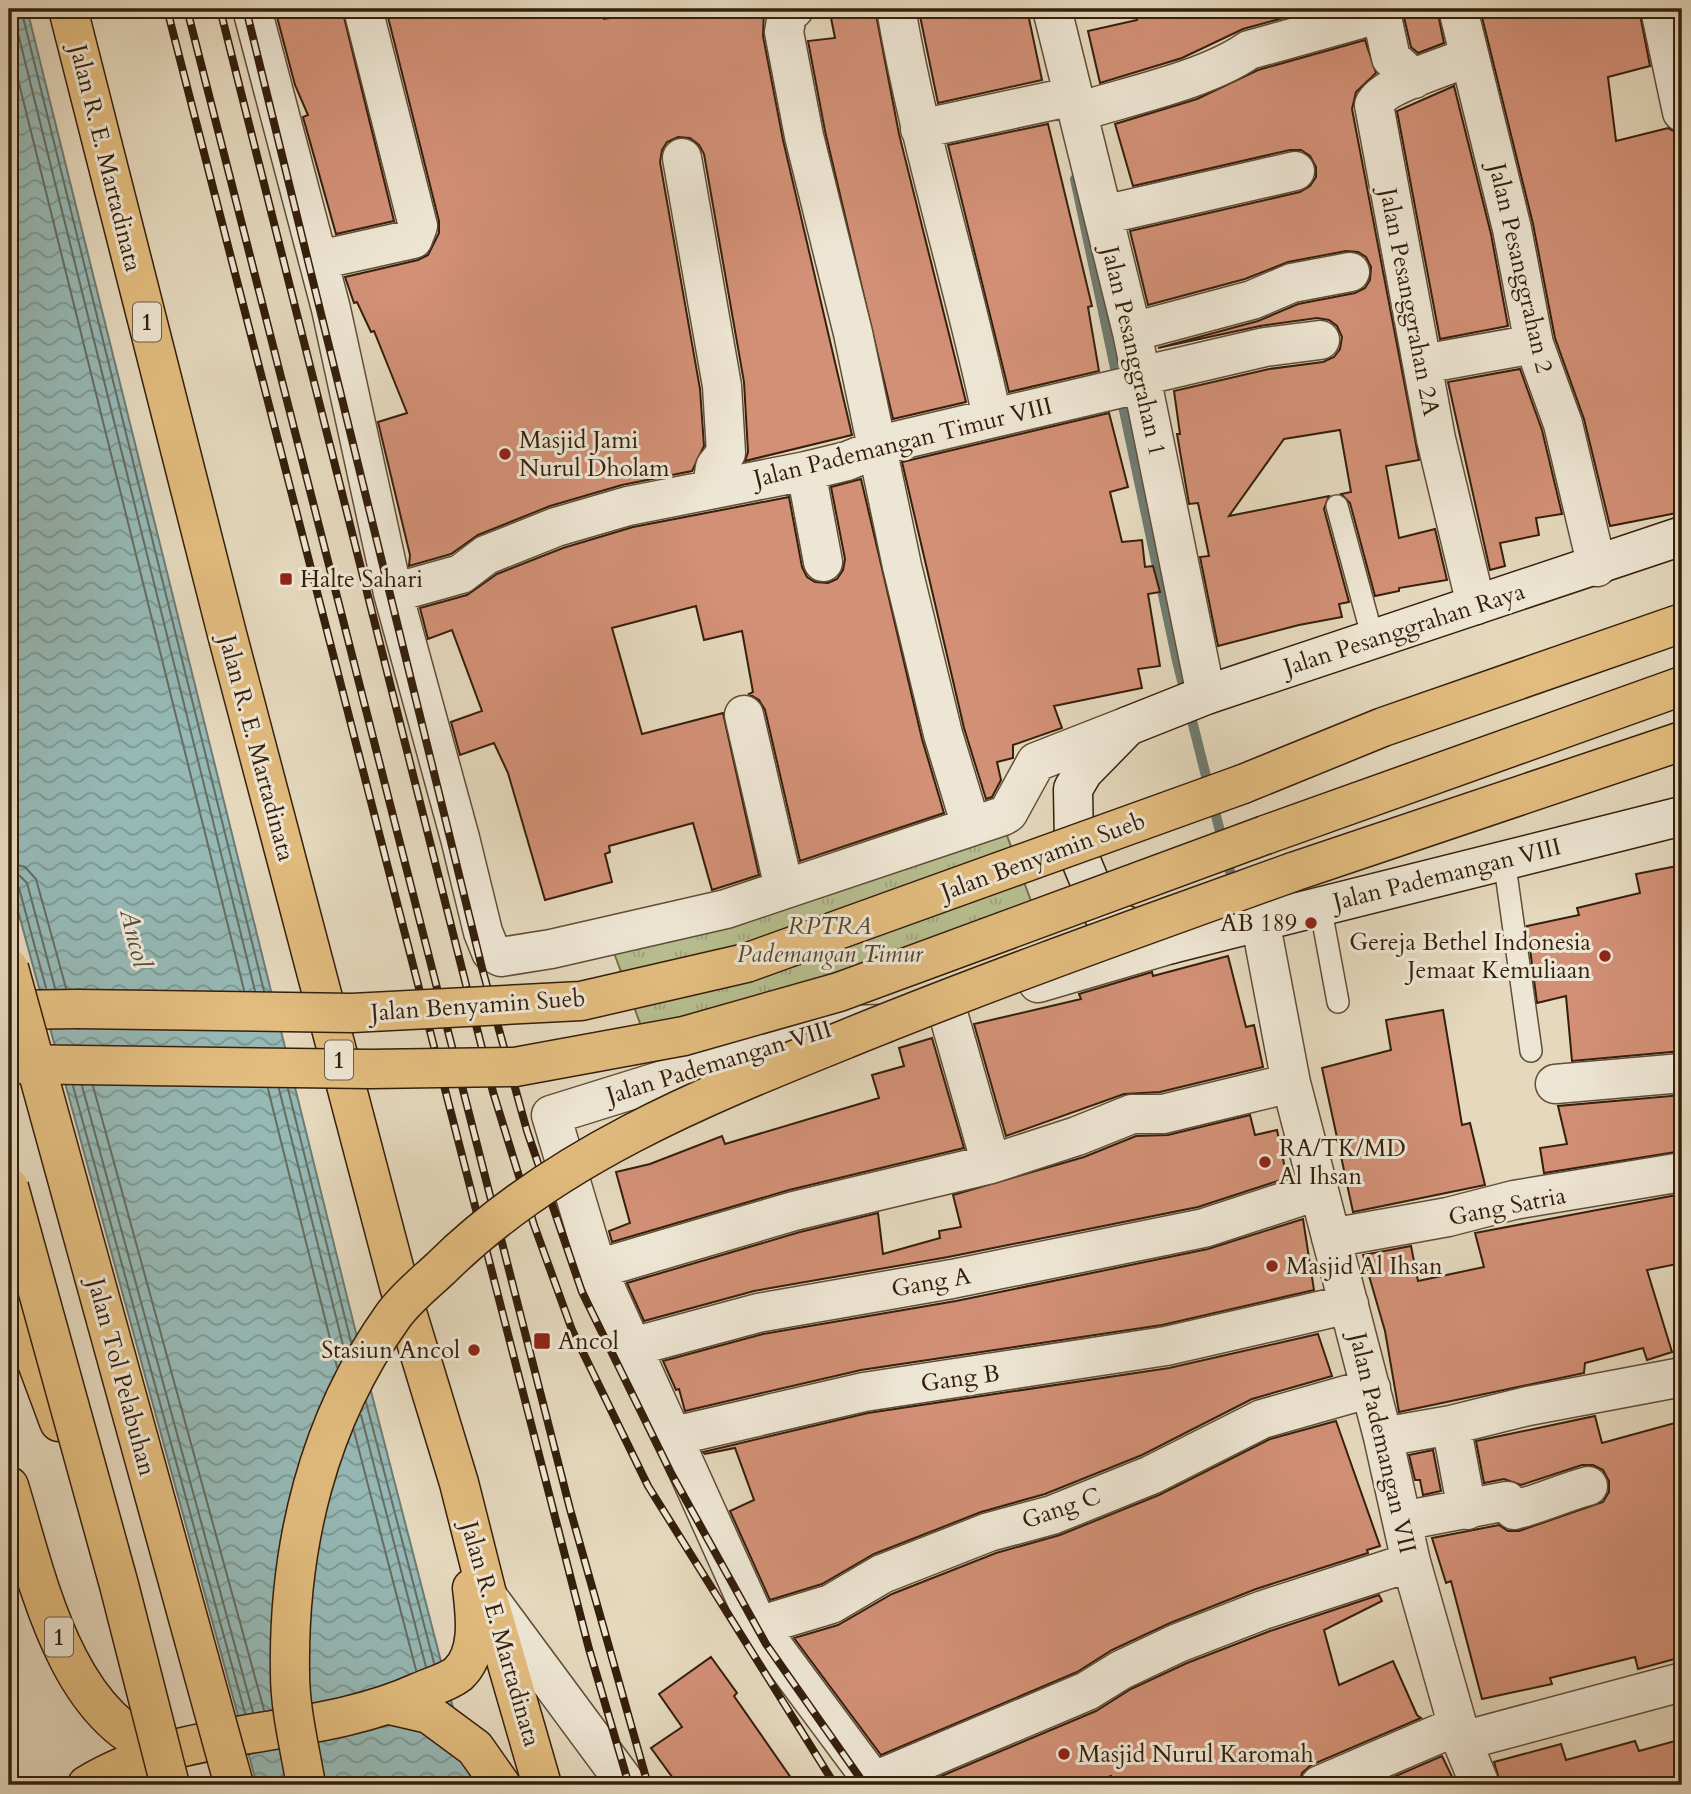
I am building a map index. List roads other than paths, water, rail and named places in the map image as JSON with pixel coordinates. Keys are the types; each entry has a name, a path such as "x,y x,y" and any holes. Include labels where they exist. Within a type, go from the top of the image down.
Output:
{"main road":[{"name":"Jalan R. E. Martadinata","path":"68,9 223,621 386,1235 459,1483 488,1598 542,1785"},
{"name":"Jalan Benyamin Sueb","path":"9,1011 77,1009 352,1013 581,1001 746,963 1243,784 1383,727 1682,623"},
{"path":"9,1063 370,1069 528,1065 684,1036 839,992 1265,835 1682,686"},
{"path":"306,1785 289,1676 294,1566 312,1479 339,1407 394,1314 472,1238 545,1183 706,1096 946,998 1280,876 1682,741"},
{"name":"Jalan Tol Pelabuhan","path":"9,968 234,1785"},
{"path":"9,1186 167,1762"},
{"path":"9,1287 119,1585"},
{"name":"Jalan R. E. Martadinata","path":"87,1785 115,1768 167,1762 390,1705 458,1674 470,1654 477,1625 459,1483"},
{"name":"1","path":"9,1486 36,1581 68,1657 109,1715 132,1737 167,1762"},
{"name":"Jalan R. E. Martadinata","path":"390,1705 429,1714 475,1748 501,1785"}],"street":[{"name":"Jalan Pesanggrahan Raya","path":"252,9 319,260 393,593 483,932 491,952 500,957 607,939 726,909 1008,813 1036,762 1206,695 1597,567 1682,536"},
{"path":"319,260 413,239 418,226 363,9"},
{"path":"794,9 787,15 784,26 812,176 853,334 943,734 971,826"},
{"path":"896,9 920,129 969,311 992,417"},
{"name":"Jalan Pesanggrahan 1","path":"1052,9 1065,102 1103,215 1132,332 1133,384 1206,695"},
{"name":"Jalan Pesanggrahan 2","path":"1458,9 1512,229 1534,344 1563,424 1597,567"},
{"path":"1660,9 1682,112"},
{"path":"920,129 1065,102 1205,71 1234,60 1249,50 1356,14 1380,15 1391,58 1414,79"},
{"name":"Jalan Pesanggrahan 2A","path":"1469,57 1378,97 1374,105 1436,439 1476,605"},
{"path":"682,158 722,386 726,453 715,467 712,487"},
{"path":"1103,215 1295,171"},
{"path":"1132,332 1252,300 1292,283 1350,272"},
{"name":"Jalan Pademangan Timur VIII","path":"393,593 461,574 486,555 556,527 628,506 712,487 806,471 847,461 877,448 992,417 1133,384 1265,347 1320,340"},
{"path":"1423,365 1534,344"},
{"path":"806,471 823,562"},
{"path":"744,715 784,888"},
{"path":"1128,726 1083,772 1073,789 1074,844 1104,916 1171,944"},
{"name":"Jalan Pademangan VIII","path":"597,1269 551,1115 721,1062 821,1026 922,1023 1082,968 1260,920 1682,816"},
{"name":"Jalan Pademangan VII","path":"1260,920 1278,1086 1307,1194 1331,1238 1337,1306 1359,1391 1383,1437 1402,1521 1398,1566 1451,1734 1480,1785"},
{"path":"948,1013 990,1164"},
{"path":"1555,1084 1682,1073"},
{"path":"1278,1086 1163,1114 1132,1114 1077,1136 990,1164 794,1211 597,1269 758,1626 874,1783 1087,1691 1121,1670 1178,1643 1263,1610 1398,1566"},
{"name":"Gang Satria","path":"1331,1238 1448,1217 1514,1200 1682,1172"},
{"name":"Gang A","path":"632,1347 758,1313 953,1279 1204,1228 1307,1194"},
{"name":"Gang B","path":"674,1436 864,1392 1166,1346 1337,1306"},
{"path":"1383,1437 1682,1377"},
{"name":"Gang C","path":"758,1626 831,1604 882,1574 989,1532 1052,1515 1152,1475 1262,1419 1359,1391"},
{"path":"1451,1425 1467,1510"},
{"path":"1402,1521 1507,1501 1514,1510 1538,1504 1553,1495 1588,1486"},
{"path":"488,1598 627,1785"},
{"path":"1320,1785 1451,1734 1682,1682"}],"lane":[{"path":"1337,506 1373,639"},
{"path":"1504,859 1531,1051"},
{"path":"1320,905 1338,1002"}],"water":[{"path":"9,9 27,9 358,1341 473,1785 257,1785 9,878"}],"waterway":[{"path":"1075,179 1177,661 1234,887"}],"railway":[{"path":"167,9 589,1649 629,1785"},
{"path":"187,9 570,1509 648,1785"},
{"path":"220,9 493,1092 534,1225 572,1330 648,1486 835,1785"},
{"path":"246,9 482,968 527,1131 582,1292 671,1473 766,1644 865,1785"}],"place":[{"name":"Masjid Jami Nurul Dholam","path":"505,454"},
{"name":"Halte Sahari","path":"286,579"},
{"name":"AB 189","path":"1311,923"},
{"name":"Gereja Bethel Indonesia Jemaat Kemuliaan","path":"1605,956"},
{"name":"RA/TK/MD Al Ihsan","path":"1265,1162"},
{"name":"Masjid Al Ihsan","path":"1272,1266"},
{"name":"Ancol","path":"542,1341"},
{"name":"Stasiun Ancol","path":"474,1350"},
{"name":"Masjid Nurul Karomah","path":"1064,1754"}],"park label":[{"name":"RPTRA Pademangan Timur","path":"830,940"}]}
